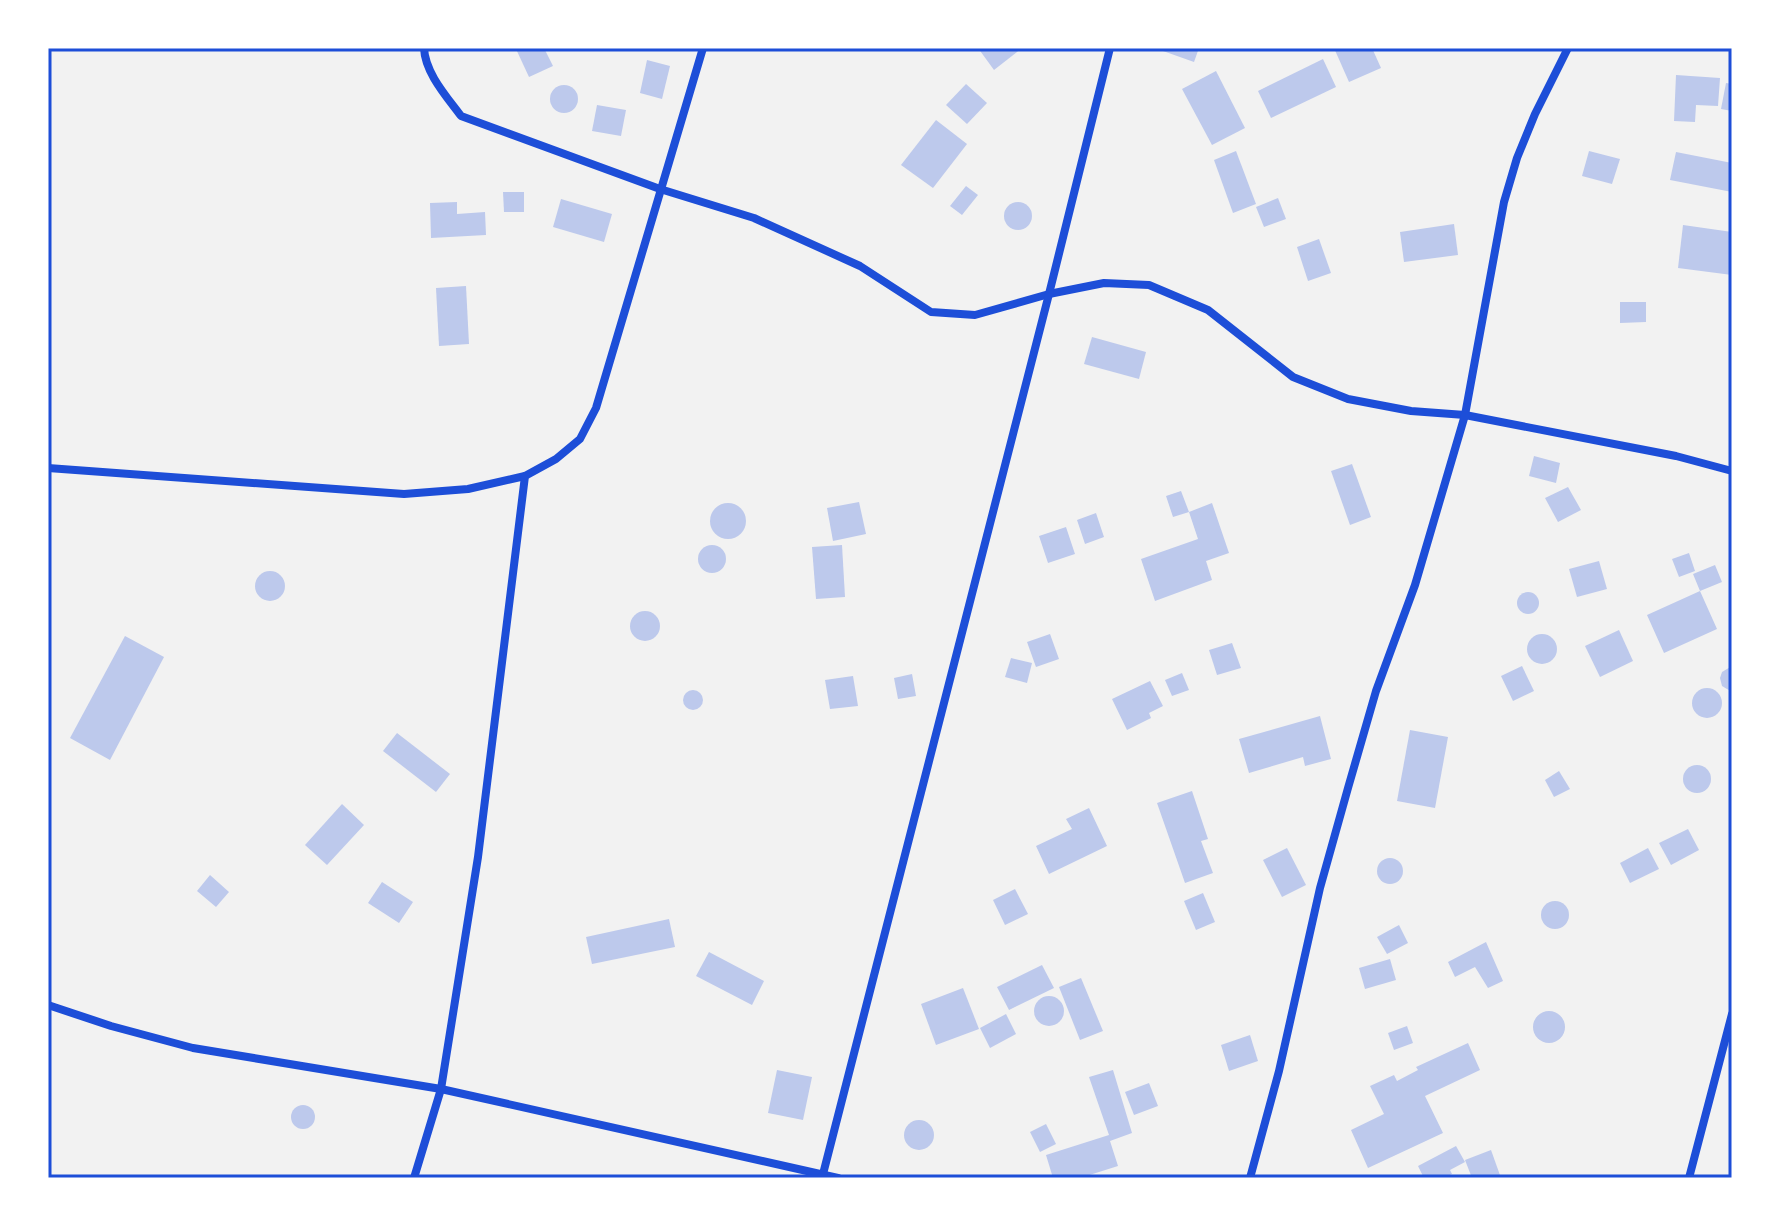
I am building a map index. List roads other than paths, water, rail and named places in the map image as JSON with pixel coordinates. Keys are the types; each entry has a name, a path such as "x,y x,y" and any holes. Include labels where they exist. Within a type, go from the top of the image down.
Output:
{"street":[{"path":"424,48 441,90 461,116 660,189 754,218 860,266 931,312 975,315 1049,294 1104,283 1149,285 1208,310 1293,377 1348,399 1411,411 1465,415 1676,456 1732,471"},
{"path":"48,468 404,494 468,489 525,476 556,459 580,439 596,408 703,48"},
{"path":"822,1176 1110,48"},
{"path":"1250,1178 1279,1071 1320,888 1348,788 1376,691 1415,585 1465,415 1504,202 1535,114 1568,48"},
{"path":"414,1178 441,1089 478,857 525,476"},
{"path":"48,1005 193,1048 441,1089 838,1178"},
{"path":"1689,1178 1732,1014"}]}
